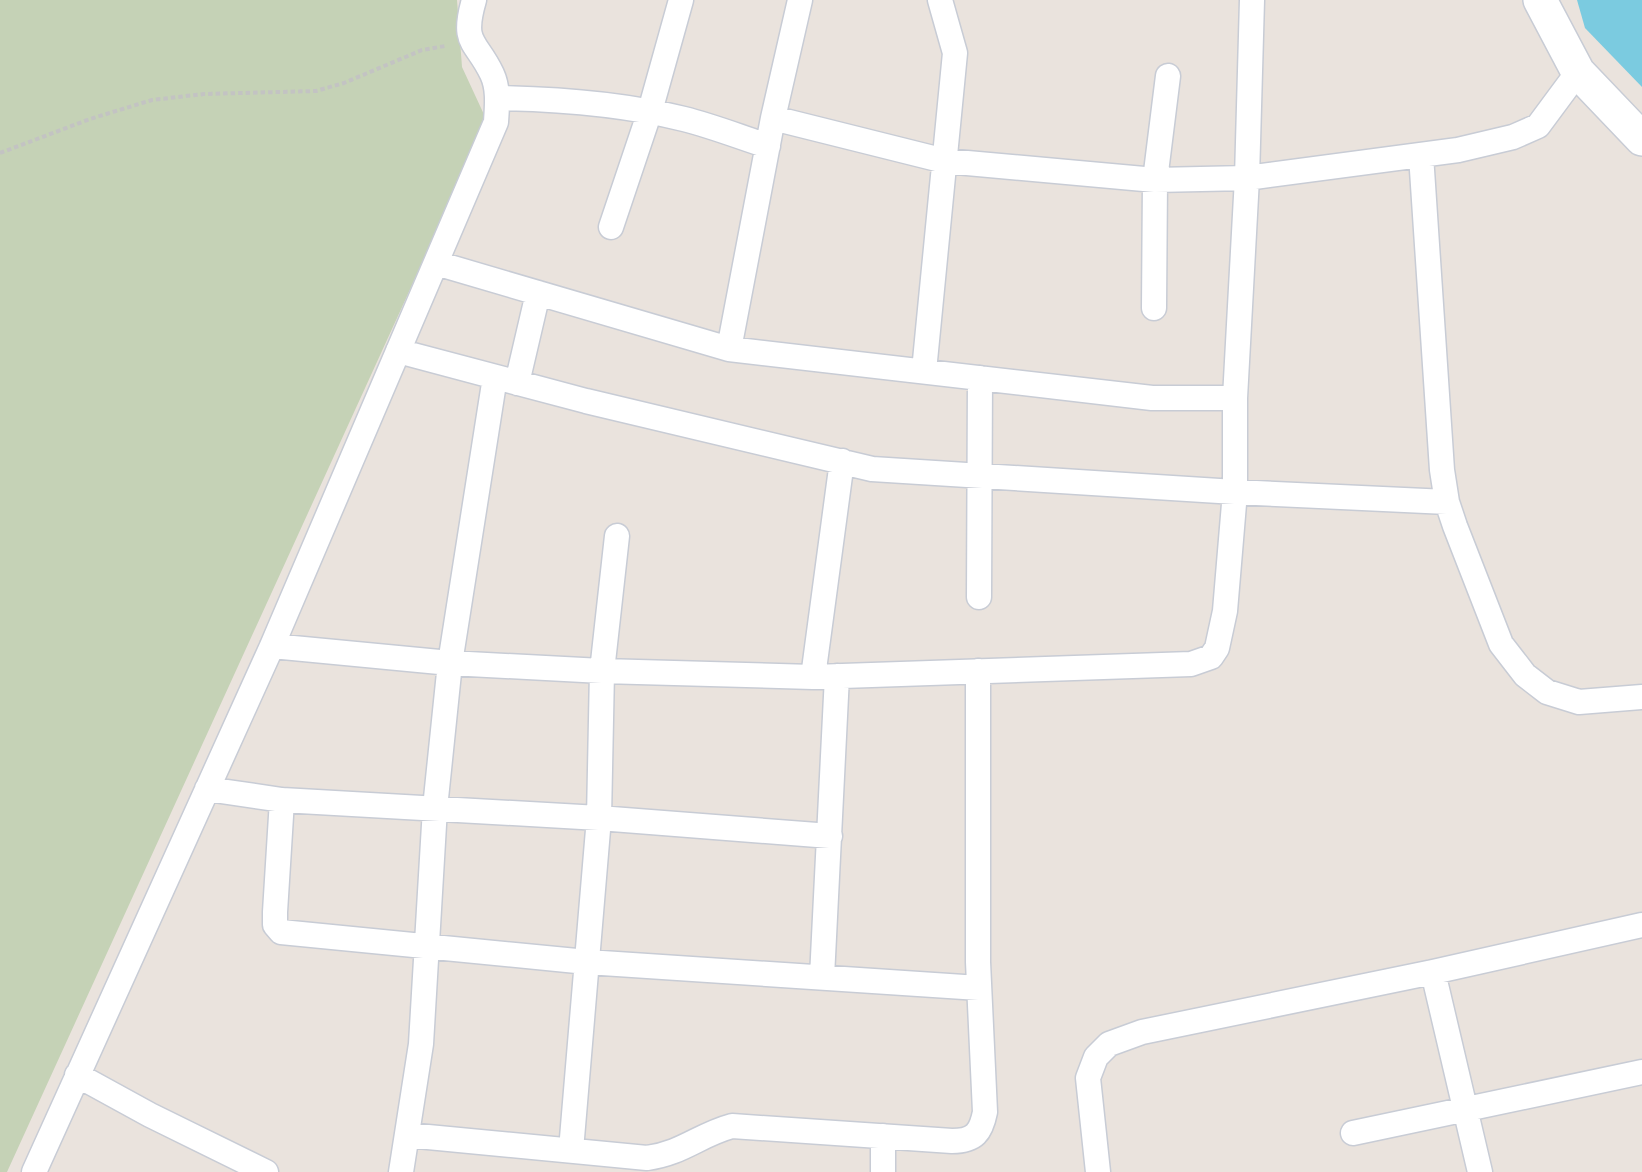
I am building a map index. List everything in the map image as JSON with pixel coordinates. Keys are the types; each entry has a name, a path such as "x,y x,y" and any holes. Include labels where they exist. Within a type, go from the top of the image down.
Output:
{"main road":[{"path":"1540,0 1578,72 1642,139"}],"street":[{"path":"34,1172 272,646 496,122 498,98 493,75 470,41 470,15 474,0"},
{"path":"611,227 650,111 681,0"},
{"path":"729,349 773,118 800,0"},
{"path":"924,371 955,53 940,0"},
{"path":"272,646 450,663 602,671 813,677 1191,664 1211,657 1217,648 1225,611 1235,492 1234,398 1247,178 1252,0"},
{"path":"773,118 945,161 1155,180 1247,178 1458,150 1502,140 1538,126 1578,72"},
{"path":"1154,308 1155,180 1168,76"},
{"path":"498,98 554,99 650,111 768,146"},
{"path":"1421,155 1442,470 1448,502 1501,644 1525,675 1547,692 1579,702 1642,697"},
{"path":"436,263 729,349 1152,398 1234,398"},
{"path":"401,1172 420,1044 428,948 435,808 450,663 506,380 538,292"},
{"path":"398,351 506,380 872,469 1235,492 1448,502"},
{"path":"979,597 980,378"},
{"path":"813,677 842,461"},
{"path":"571,1150 599,818 602,671 617,536"},
{"path":"408,1135 571,1150 647,1165 678,1152 712,1131 732,1126 962,1141 972,1138 981,1130 985,1112 979,988 978,671"},
{"path":"822,977 837,676"},
{"path":"207,789 282,800 599,818 830,836"},
{"path":"282,800 275,912 276,925 281,932 587,962 979,988"},
{"path":"1098,1172 1088,1078 1096,1057 1109,1044 1142,1032 1433,972 1642,925"},
{"path":"1433,972 1480,1172"},
{"path":"1353,1133 1466,1111 1642,1072"},
{"path":"77,1075 229,1164 266,1172"},
{"path":"883,1136 883,1172"}],"path":[{"path":"0,153 90,119 152,100 204,94 316,91 344,83 422,50 470,41"}],"green space":[{"path":"0,0 457,0 462,67 487,121 7,1172 0,1172"}],"water":[{"path":"1577,0 1642,0 1642,87 1585,28"}]}
